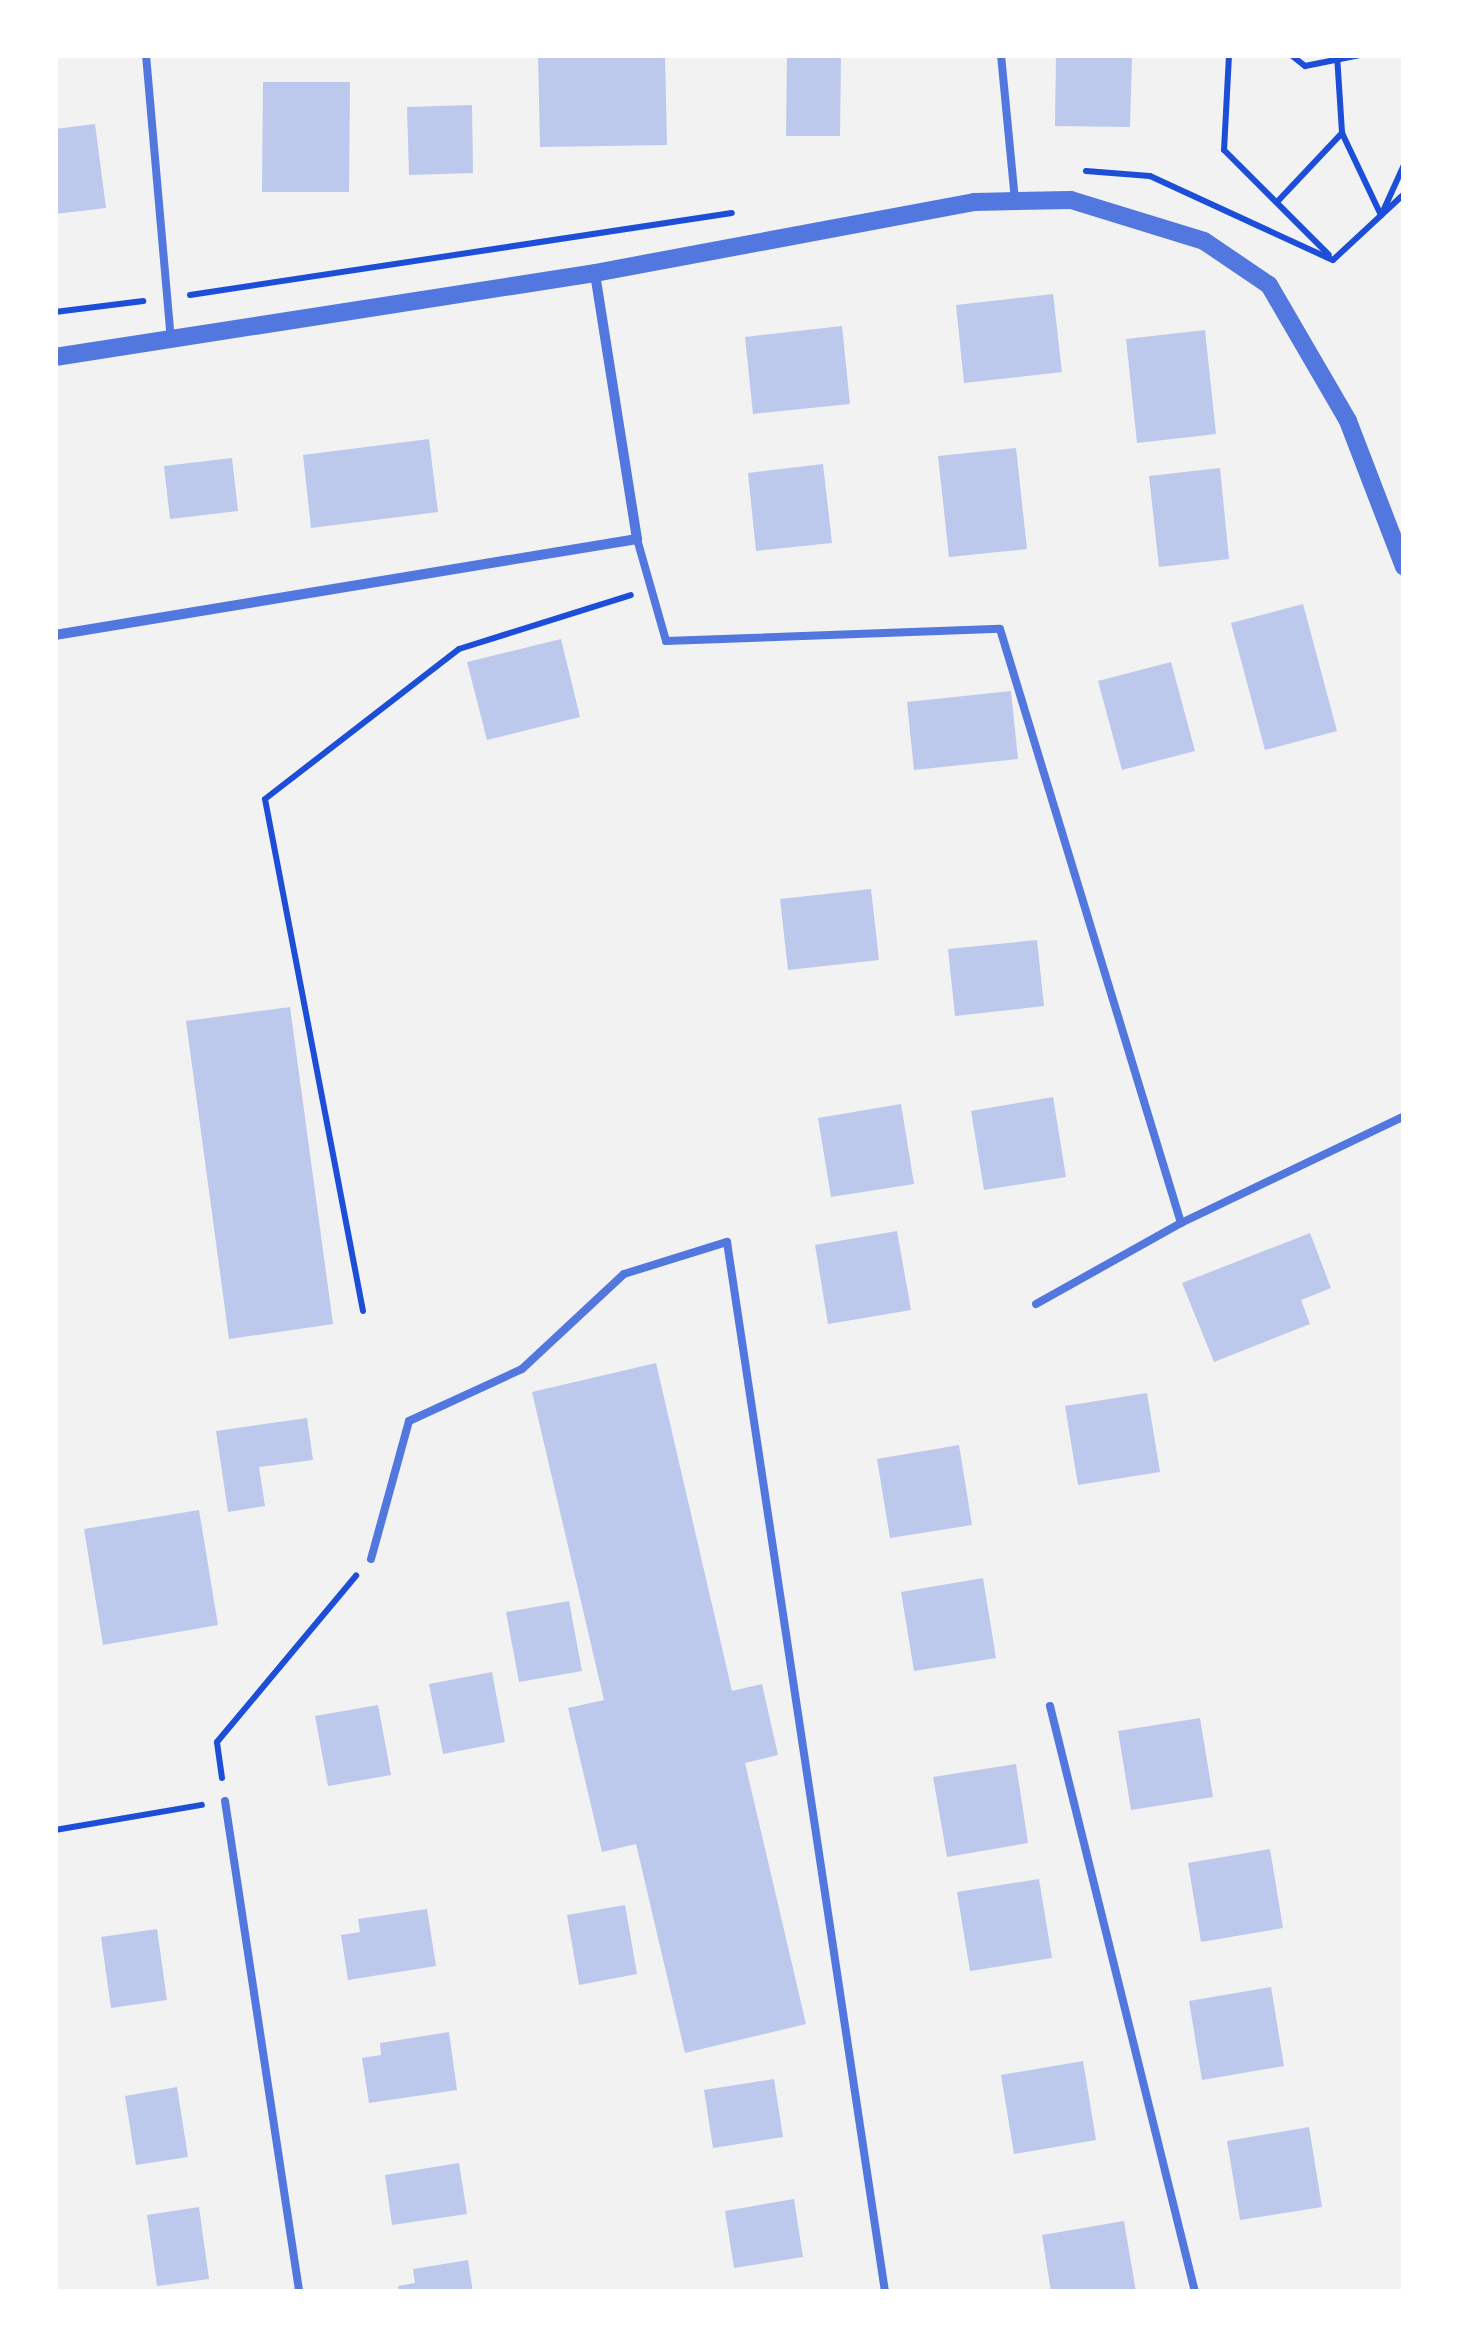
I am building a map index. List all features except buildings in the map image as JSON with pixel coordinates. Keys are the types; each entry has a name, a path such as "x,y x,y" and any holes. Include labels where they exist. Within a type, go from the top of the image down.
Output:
{"street":[{"path":"55,357 595,273 974,202 1071,200 1138,215 1204,241 1269,285 1348,422 1404,567"},
{"path":"55,635 636,540 595,273"}],"lane":[{"path":"146,55 171,339"},
{"path":"1002,55 1015,201"},
{"path":"636,540 666,642 1000,628 1181,1223"},
{"path":"1036,1304 1181,1223 1404,1116"},
{"path":"371,1559 409,1420 522,1369 624,1274 728,1242 884,2292"},
{"path":"1050,1706 1194,2292"},
{"path":"225,1802 299,2292"}],"path":[{"path":"1230,55 1224,150 1334,260"},
{"path":"1292,55 1304,66 1360,55"},
{"path":"1339,59 1342,133 1381,215 1404,165"},
{"path":"1276,202 1342,133"},
{"path":"364,1311 265,800 459,649 651,588"},
{"path":"55,1830 225,1802 217,1742 371,1559"}]}
